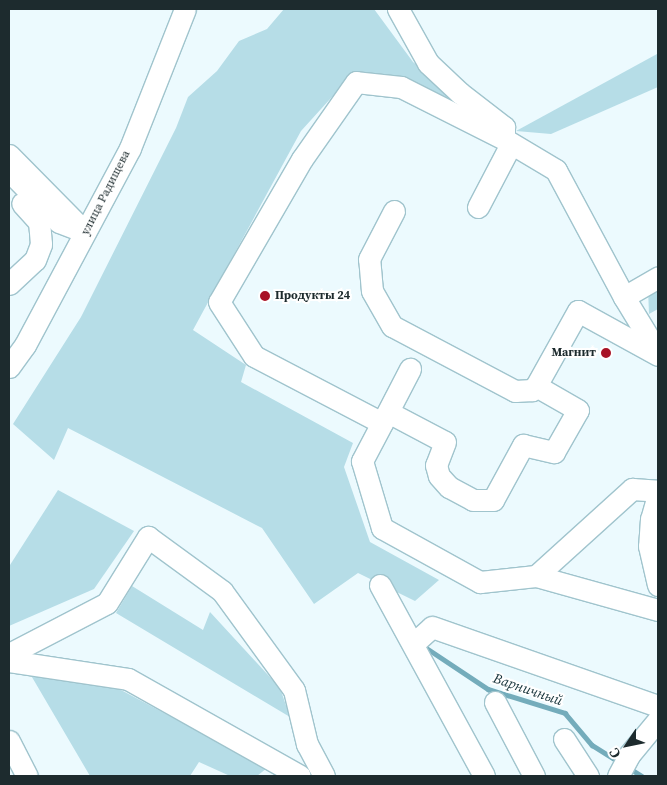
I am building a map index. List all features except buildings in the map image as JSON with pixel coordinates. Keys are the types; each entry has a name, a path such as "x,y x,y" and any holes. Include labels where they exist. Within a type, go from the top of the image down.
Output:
{"street":[{"name":"улица Радищева","path":"9,367 25,345 78,227 130,148 185,9"},
{"path":"398,9 428,62 460,93 504,126 508,142 478,207"},
{"path":"536,386 578,410 554,452 523,445 492,500 473,500 450,487 439,476 436,465 445,442 385,418 254,356 219,302 302,159 356,82 401,87 508,142 556,170 624,297 658,354"},
{"path":"9,155 78,227"},
{"path":"9,171 47,212 78,227"},
{"path":"9,189 39,222 40,244 35,260 9,284"},
{"path":"394,211 369,259 372,292 392,326 515,391 532,390 536,386 578,311 658,354"},
{"path":"624,297 658,277"},
{"path":"410,368 362,461 382,528 480,582 536,576 658,610"},
{"path":"536,576 632,489 658,491"},
{"path":"658,495 651,519 649,546 658,585"},
{"path":"9,654 107,603 148,537 222,591 294,690 307,744 324,776"},
{"path":"380,585 484,776"},
{"path":"413,644 432,627 658,706"},
{"path":"9,662 128,679 300,776"},
{"path":"495,702 534,776"},
{"path":"618,776 629,755 658,720"},
{"path":"564,739 588,776"},
{"path":"9,742 27,776"}],"shaded area":[{"path":"284,9 374,9 413,62 496,130 351,76 301,131 193,330 246,365 241,382 353,443 344,467 370,542 439,580 415,601 358,573 314,604 262,528 68,428 54,460 13,424 81,317 176,128 188,97 217,71 239,41 267,29"},
{"path":"657,54 658,87 551,134 516,131"},
{"path":"658,283 658,309 649,314 648,289"},
{"path":"58,490 134,531 94,589 9,626 10,565"},
{"path":"132,586 203,630 210,612 280,688 290,717 116,613"},
{"path":"29,672 121,690 267,768 257,776 230,776 199,762 190,776 90,776"}],"waterway":[{"name":"Варничный","path":"425,647 488,689 565,713 592,745 618,761"},
{"name":"Варничный","path":"629,768 642,776"}],"place":[{"name":"Продукты 24","path":"265,296"},
{"name":"Магнит","path":"606,353"}]}
